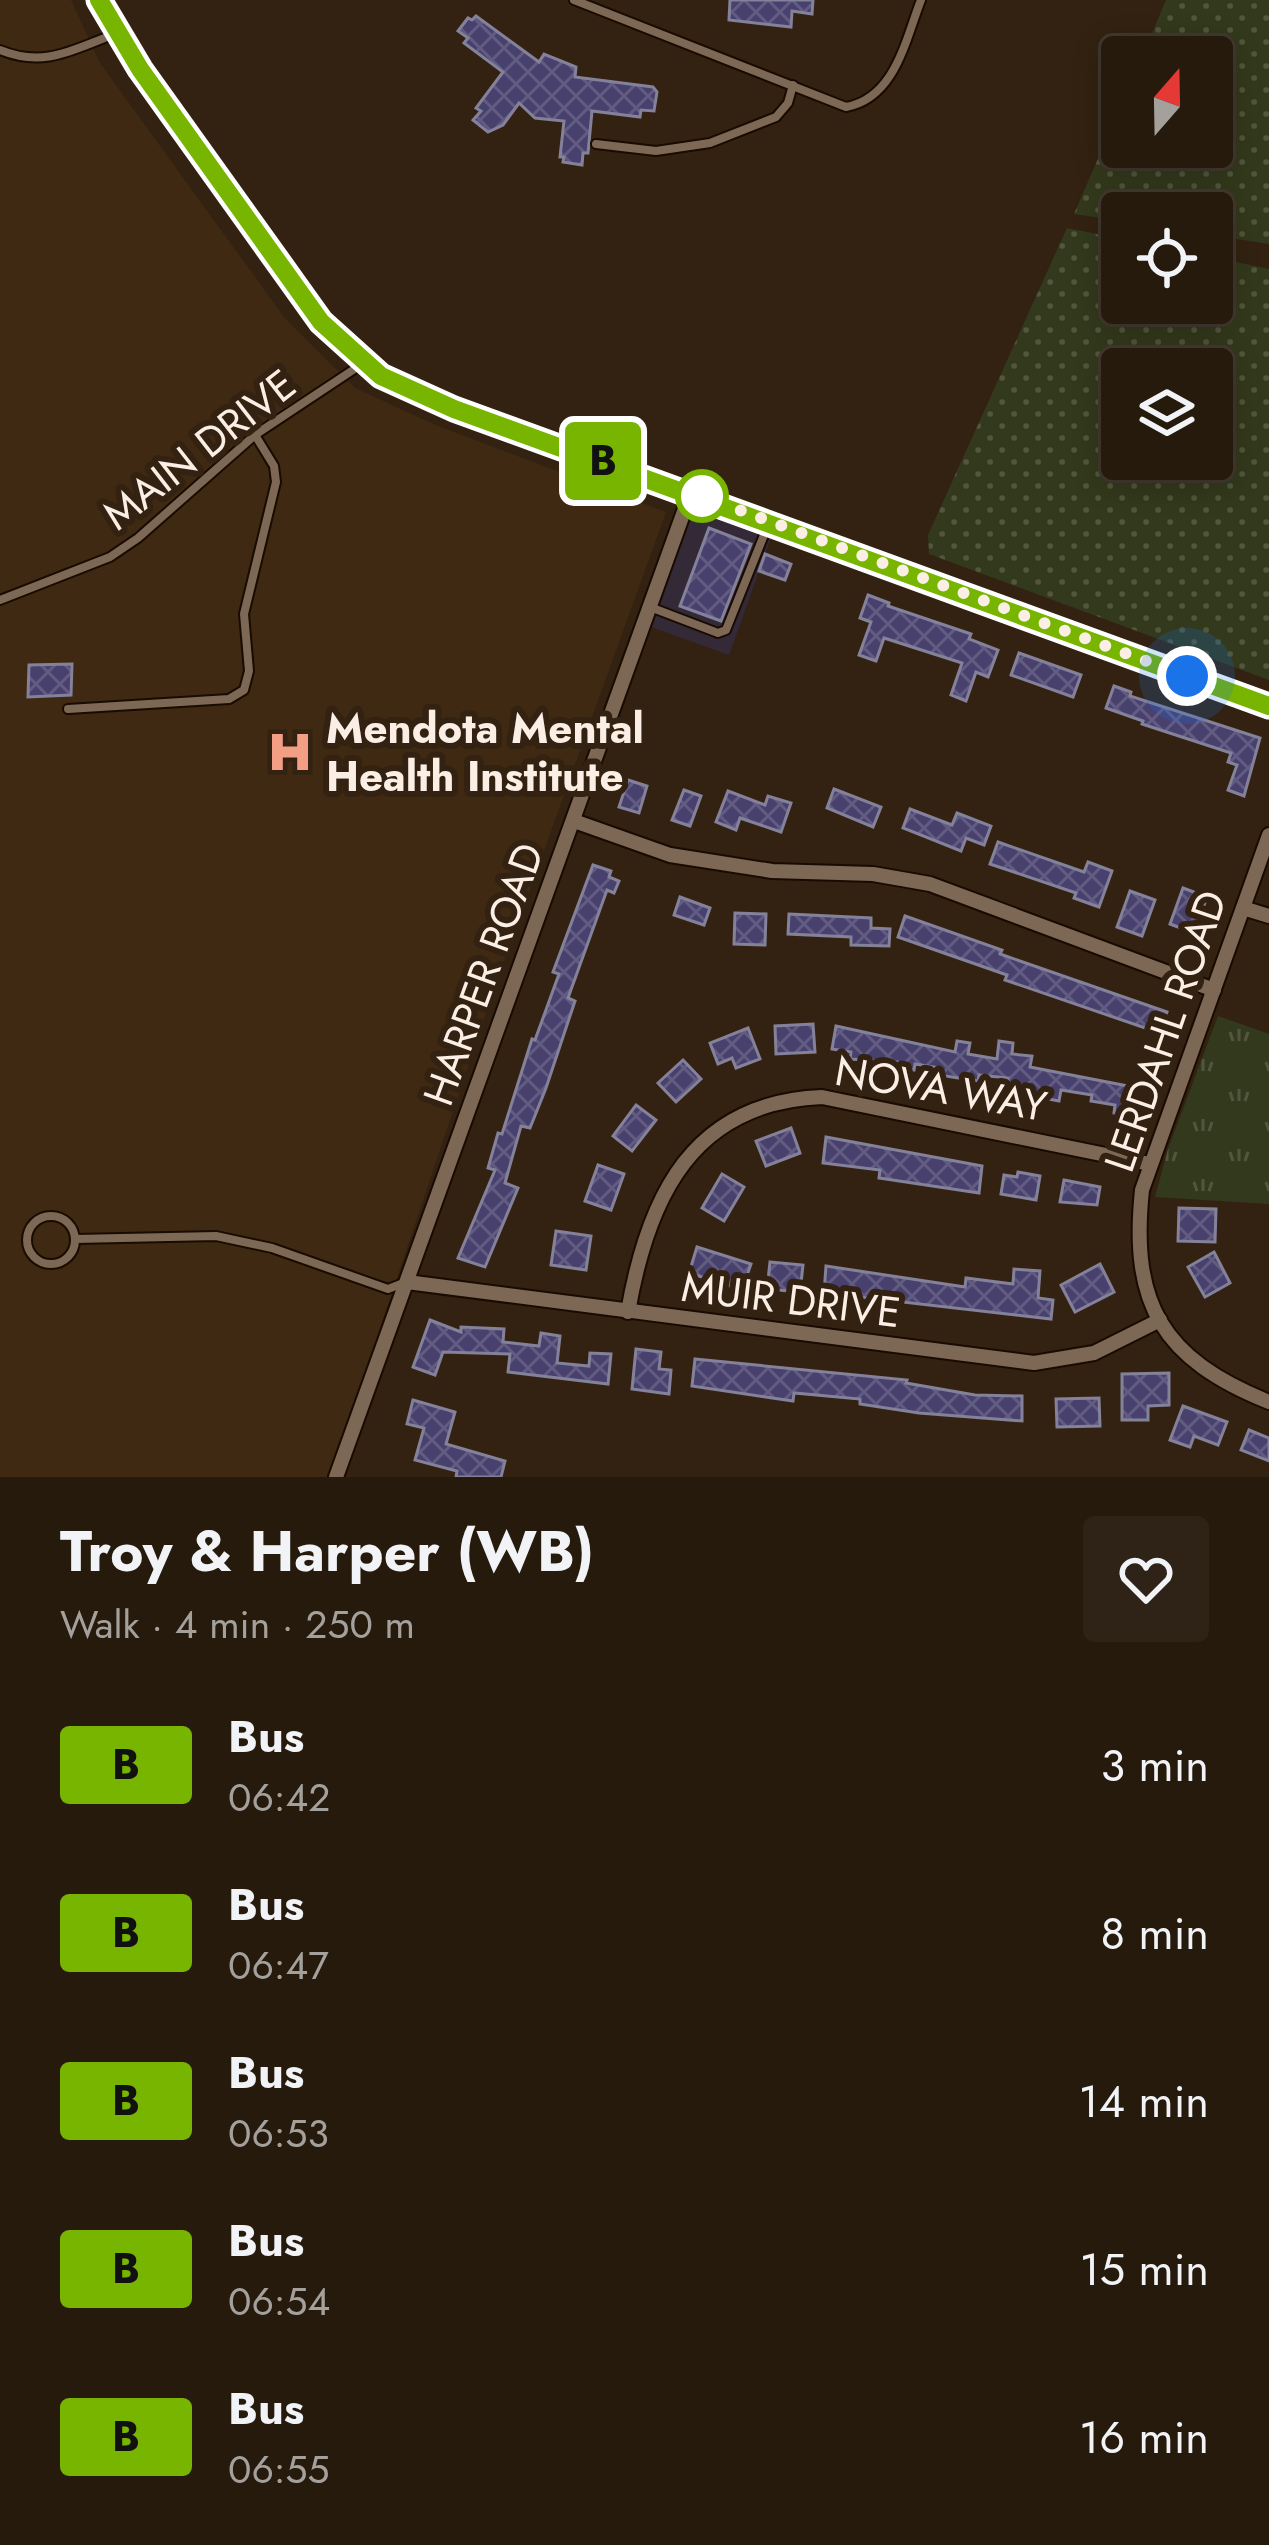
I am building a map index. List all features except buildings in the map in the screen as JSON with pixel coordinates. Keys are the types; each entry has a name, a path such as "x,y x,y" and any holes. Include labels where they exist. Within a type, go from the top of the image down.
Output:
{"street":[{"path":"99,0 287,279 321,322 364,363 398,385 1269,706"},
{"name":"HARPER ROAD","path":"336,1477 691,492"},
{"path":"574,820 670,855 772,871 873,874 930,884 1214,990"},
{"name":"LERDAHL ROAD","path":"1160,1320 1142,1281 1137,1237 1142,1190 1269,835"},
{"path":"1243,908 1269,916"},
{"name":"NOVA WAY","path":"628,1312 635,1273 667,1188 697,1144 736,1115 761,1105 822,1097 1150,1164"},
{"name":"MUIR DRIVE","path":"406,1282 1034,1363 1094,1353 1160,1320"},
{"path":"1160,1320 1172,1340 1201,1368 1269,1402"}],"lane":[{"path":"574,0 846,107 879,94 921,0"},
{"path":"0,50 33,60 55,58 118,33"},
{"path":"596,144 656,151 710,143 776,118 794,86"},
{"name":"MAIN DRIVE","path":"0,600 110,557 255,435 364,363"},
{"path":"68,709 229,698 244,690 249,671 244,614 276,482 274,466 255,435"},
{"path":"649,606 718,633 726,630 770,521"},
{"path":"50,1216 64,1220 75,1240 70,1254 52,1264 33,1256 27,1242 35,1221 50,1216"},
{"path":"75,1240 216,1236 272,1248 388,1288 406,1282"}],"shaded area":[{"name":"Mendota Mental Health Institute","path":"0,0 71,0 100,63 284,317 355,388 438,426 666,512 493,992 330,1477 0,1477"},
{"path":"691,492 776,524 729,655 643,624"}],"green space":[{"path":"1166,0 1269,0 1269,244 1233,238 1233,192 1101,192 1101,218 1074,214 1101,152 1101,168 1233,168 1233,36 1151,36"},
{"path":"1067,228 1101,235 1101,324 1233,324 1233,261 1269,269 1269,680 929,554 928,535"},
{"path":"1218,1016 1269,1034 1269,1204 1155,1197"}],"bus line":[{"name":"B","path":"99,0 140,69 287,279 321,322 381,376 454,409 1269,706"}],"place":[{"name":"Mendota Mental Health Institute","path":"290,752"}],"route":[{"path":"702,496 691,492 1187,676"}]}
